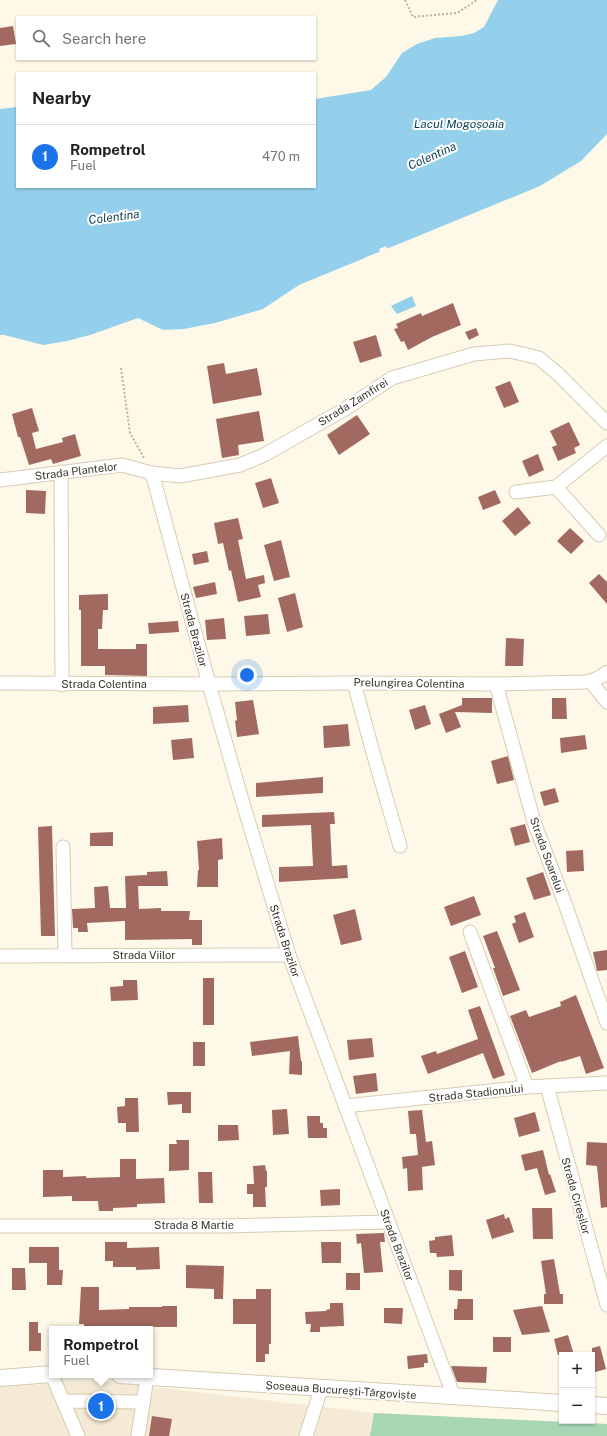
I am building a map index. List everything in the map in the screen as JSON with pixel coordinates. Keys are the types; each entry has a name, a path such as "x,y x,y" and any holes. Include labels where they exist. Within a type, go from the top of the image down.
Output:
{"main road":[{"path":"0,1378 49,1375"},
{"name":"Șoseaua București-Târgoviște","path":"153,1377 559,1403"},
{"path":"595,1405 607,1406"}],"street":[{"name":"Strada Zamfirei","path":"152,473 180,476 240,465 264,455 392,378 474,354 510,351 539,358 558,374 607,422"},
{"path":"516,492 556,487 607,446"},
{"name":"Strada Plantelor","path":"0,480 122,465 152,473"},
{"path":"61,472 62,685"},
{"name":"Strada Brazilor","path":"152,473 209,684 288,955 454,1397"},
{"path":"556,487 599,535"},
{"path":"607,672 602,677 591,682 607,702"},
{"name":"Prelungirea Colentina","path":"209,684 496,684 591,682"},
{"name":"Strada Colentina","path":"0,683 62,685 209,684"},
{"path":"354,683 400,846"},
{"name":"Strada Soarelui","path":"496,684 534,822 563,898 607,1023"},
{"path":"63,847 65,955"},
{"path":"470,932 527,1087"},
{"name":"Strada Viilor","path":"0,956 288,955"},
{"name":"Strada Stadionului","path":"345,1106 527,1087 607,1083"},
{"name":"Strada Cireșilor","path":"547,1086 607,1305"},
{"name":"Strada 8 Martie","path":"0,1226 225,1226 388,1222"},
{"path":"53,1378 78,1436"},
{"path":"138,1436 147,1378"},
{"path":"306,1436 321,1389"},
{"path":"63,1401 143,1402"}],"path":[{"path":"405,0 412,17 457,13 477,0"},
{"path":"121,368 130,433 152,473"}],"shaded area":[{"path":"111,1382 374,1413 370,1436 0,1436 0,1386"}],"green space":[{"path":"374,1413 559,1422 559,1424 607,1424 607,1436 370,1436"}],"water":[{"name":"Lacul Mogoșoaia","path":"498,0 607,0 607,134 581,161 540,186 299,285 263,309 215,323 184,329 163,330 138,318 90,335 43,345 0,335 0,109 16,107 16,188 316,188 316,99 371,90 386,77 402,53 417,44 435,38 462,36 474,33 484,27"},
{"path":"412,296 416,306 397,314 391,306"}],"pier":[{"path":"396,245 397,247 367,259 366,257 380,252 379,249 386,246 387,249"}],"building":[{"path":"13,26 16,44 0,46 0,28"},
{"path":"453,303 461,325 432,337 408,350 404,341 401,342 394,329 398,328 396,324 421,313 422,316"},
{"path":"476,328 479,335 469,340 465,332"},
{"path":"376,335 382,356 360,363 353,342"},
{"path":"224,363 226,374 257,368 262,395 213,404 207,366"},
{"path":"510,381 519,402 504,408 495,387"},
{"path":"32,408 39,431 32,433 36,449 63,442 62,438 75,434 81,456 53,464 51,459 29,465 20,437 18,437 12,414"},
{"path":"259,411 264,441 238,445 239,455 222,458 216,419"},
{"path":"357,415 370,434 339,455 327,435"},
{"path":"569,422 580,445 574,448 576,453 558,461 552,447 557,445 550,431"},
{"path":"538,454 544,470 529,477 522,461"},
{"path":"271,478 279,503 263,508 255,483"},
{"path":"26,490 46,491 45,514 26,513"},
{"path":"495,490 501,503 483,510 478,497"},
{"path":"518,507 531,523 515,536 502,521"},
{"path":"238,518 243,539 238,540 246,579 264,575 265,583 258,585 261,597 238,602 223,543 218,544 214,523"},
{"path":"570,528 584,541 571,554 557,541"},
{"path":"281,540 290,577 274,581 264,545"},
{"path":"207,551 209,562 194,565 192,554"},
{"path":"599,574 607,582 607,604 589,583"},
{"path":"215,582 217,594 196,598 193,587"},
{"path":"295,593 303,627 287,632 278,598"},
{"path":"108,594 108,610 103,610 102,629 98,629 98,649 136,649 136,644 147,644 147,676 105,675 105,666 81,666 81,610 79,610 79,595"},
{"path":"268,614 270,634 246,636 244,616"},
{"path":"224,618 226,639 207,640 205,620"},
{"path":"178,621 179,632 149,634 148,623"},
{"path":"506,638 524,639 523,666 505,666"},
{"path":"462,698 492,698 492,713 455,712 461,727 446,733 439,714 462,705"},
{"path":"552,698 566,698 567,719 552,719"},
{"path":"253,700 259,734 237,737 235,702"},
{"path":"188,705 189,722 153,724 153,707"},
{"path":"425,705 431,724 415,730 409,710"},
{"path":"348,724 350,746 324,748 323,726"},
{"path":"585,735 587,749 561,753 560,738"},
{"path":"192,738 194,758 173,760 171,740"},
{"path":"508,756 514,780 497,784 491,761"},
{"path":"323,777 323,793 256,797 256,783"},
{"path":"555,788 559,802 544,806 540,792"},
{"path":"334,812 335,824 330,824 332,866 347,865 348,878 279,882 279,867 313,866 311,825 262,827 262,815"},
{"path":"525,824 530,842 515,846 510,828"},
{"path":"52,826 55,936 41,936 38,827"},
{"path":"113,832 113,846 90,846 90,833"},
{"path":"222,838 223,859 218,860 218,887 197,887 199,870 197,841"},
{"path":"583,850 584,871 567,872 566,851"},
{"path":"167,871 168,886 138,886 139,909 161,908 161,911 190,911 189,920 202,920 202,945 192,945 192,939 125,940 125,921 87,923 88,932 78,932 78,928 73,928 72,909 95,908 94,887 108,886 110,908 126,908 125,876 147,875 147,872"},
{"path":"543,872 551,895 534,900 526,878"},
{"path":"474,896 481,915 451,926 444,907"},
{"path":"355,909 362,940 341,945 333,915"},
{"path":"525,912 534,937 519,943 512,924 516,922 514,916"},
{"path":"497,931 520,990 503,996 493,968 495,968 483,936"},
{"path":"607,950 607,970 597,971 593,952"},
{"path":"465,951 478,987 462,993 449,957"},
{"path":"203,978 214,978 214,1025 203,1025"},
{"path":"123,980 137,980 138,1000 111,1001 110,987 123,986"},
{"path":"576,995 604,1068 586,1074 580,1056 561,1061 532,1073 510,1016 526,1010 529,1017 561,1006 560,1002"},
{"path":"480,1006 505,1075 493,1079 483,1053 428,1074 421,1056 436,1051 437,1054 478,1039 468,1010"},
{"path":"298,1036 302,1061 302,1075 289,1074 290,1051 252,1056 250,1042"},
{"path":"372,1038 374,1057 349,1060 347,1040"},
{"path":"193,1042 205,1042 205,1066 193,1066"},
{"path":"376,1073 378,1091 356,1094 353,1076"},
{"path":"167,1092 191,1092 191,1113 182,1113 182,1104 168,1105"},
{"path":"125,1098 138,1098 139,1132 126,1132 126,1123 118,1123 117,1107 125,1106"},
{"path":"287,1109 289,1134 273,1135 272,1110"},
{"path":"422,1110 426,1142 432,1141 435,1165 422,1167 423,1190 408,1191 407,1168 403,1169 402,1157 418,1155 416,1134 410,1134 408,1111"},
{"path":"535,1112 540,1131 519,1137 514,1118"},
{"path":"307,1116 320,1116 320,1123 323,1123 323,1128 327,1128 327,1138 308,1138"},
{"path":"218,1125 238,1125 239,1140 218,1141"},
{"path":"176,1140 189,1140 189,1170 169,1171 169,1144 177,1144"},
{"path":"587,1142 607,1143 607,1207 601,1208 597,1166 586,1165"},
{"path":"543,1150 549,1175 550,1174 556,1192 545,1195 537,1168 525,1171 521,1155"},
{"path":"120,1159 136,1159 136,1179 164,1178 165,1203 137,1204 137,1207 113,1208 113,1211 99,1211 98,1201 72,1201 72,1196 43,1197 43,1170 63,1170 63,1177 120,1177"},
{"path":"265,1165 267,1171 267,1187 265,1187 266,1207 253,1207 253,1194 247,1194 247,1184 254,1184 253,1166"},
{"path":"198,1172 212,1172 213,1203 199,1203"},
{"path":"340,1189 340,1205 321,1206 320,1190"},
{"path":"532,1208 552,1208 553,1239 533,1239"},
{"path":"504,1214 505,1219 509,1217 514,1232 492,1239 486,1220"},
{"path":"384,1233 385,1242 380,1242 383,1272 364,1273 361,1243 357,1244 356,1234"},
{"path":"452,1235 454,1256 437,1257 436,1253 430,1253 429,1241 435,1240 435,1237"},
{"path":"105,1242 127,1242 127,1248 159,1247 160,1269 136,1270 136,1267 113,1267 113,1261 105,1261"},
{"path":"321,1242 341,1242 341,1263 322,1263"},
{"path":"29,1247 59,1247 59,1270 63,1270 62,1285 47,1285 47,1263 29,1263"},
{"path":"554,1259 560,1294 563,1294 563,1304 544,1304 544,1294 546,1294 541,1261"},
{"path":"186,1265 224,1266 223,1299 214,1299 214,1289 186,1288"},
{"path":"12,1268 25,1268 26,1290 12,1290"},
{"path":"449,1270 462,1270 462,1291 449,1290"},
{"path":"346,1273 360,1273 360,1290 346,1290"},
{"path":"81,1287 99,1287 99,1310 129,1309 129,1307 177,1306 177,1327 84,1326 84,1324 79,1324"},
{"path":"256,1289 271,1289 271,1344 269,1344 269,1354 265,1354 265,1362 256,1362 256,1324 233,1324 233,1299 256,1299"},
{"path":"458,1299 473,1299 473,1320 454,1320 454,1309 457,1309"},
{"path":"330,1303 343,1303 344,1326 320,1327 320,1332 310,1332 311,1324 306,1324 305,1312 326,1311 330,1309"},
{"path":"542,1306 550,1332 522,1335 513,1310"},
{"path":"384,1308 403,1308 402,1324 384,1323"},
{"path":"29,1322 38,1322 38,1333 41,1333 41,1351 29,1351"},
{"path":"568,1335 573,1352 559,1352 558,1355 554,1339"},
{"path":"493,1337 511,1337 511,1352 493,1352"},
{"path":"600,1346 606,1369 595,1372 595,1352 592,1352 592,1348"},
{"path":"427,1354 428,1363 424,1363 424,1367 408,1369 407,1356"},
{"path":"451,1366 487,1367 486,1383 457,1382"},
{"path":"152,1416 172,1419 169,1436 149,1436"}],"place":[{"name":"Rompetrol","path":"101,1406"}],"water label":[{"name":"Colentina","path":"432,156"},
{"name":"Colentina","path":"114,217"}]}
